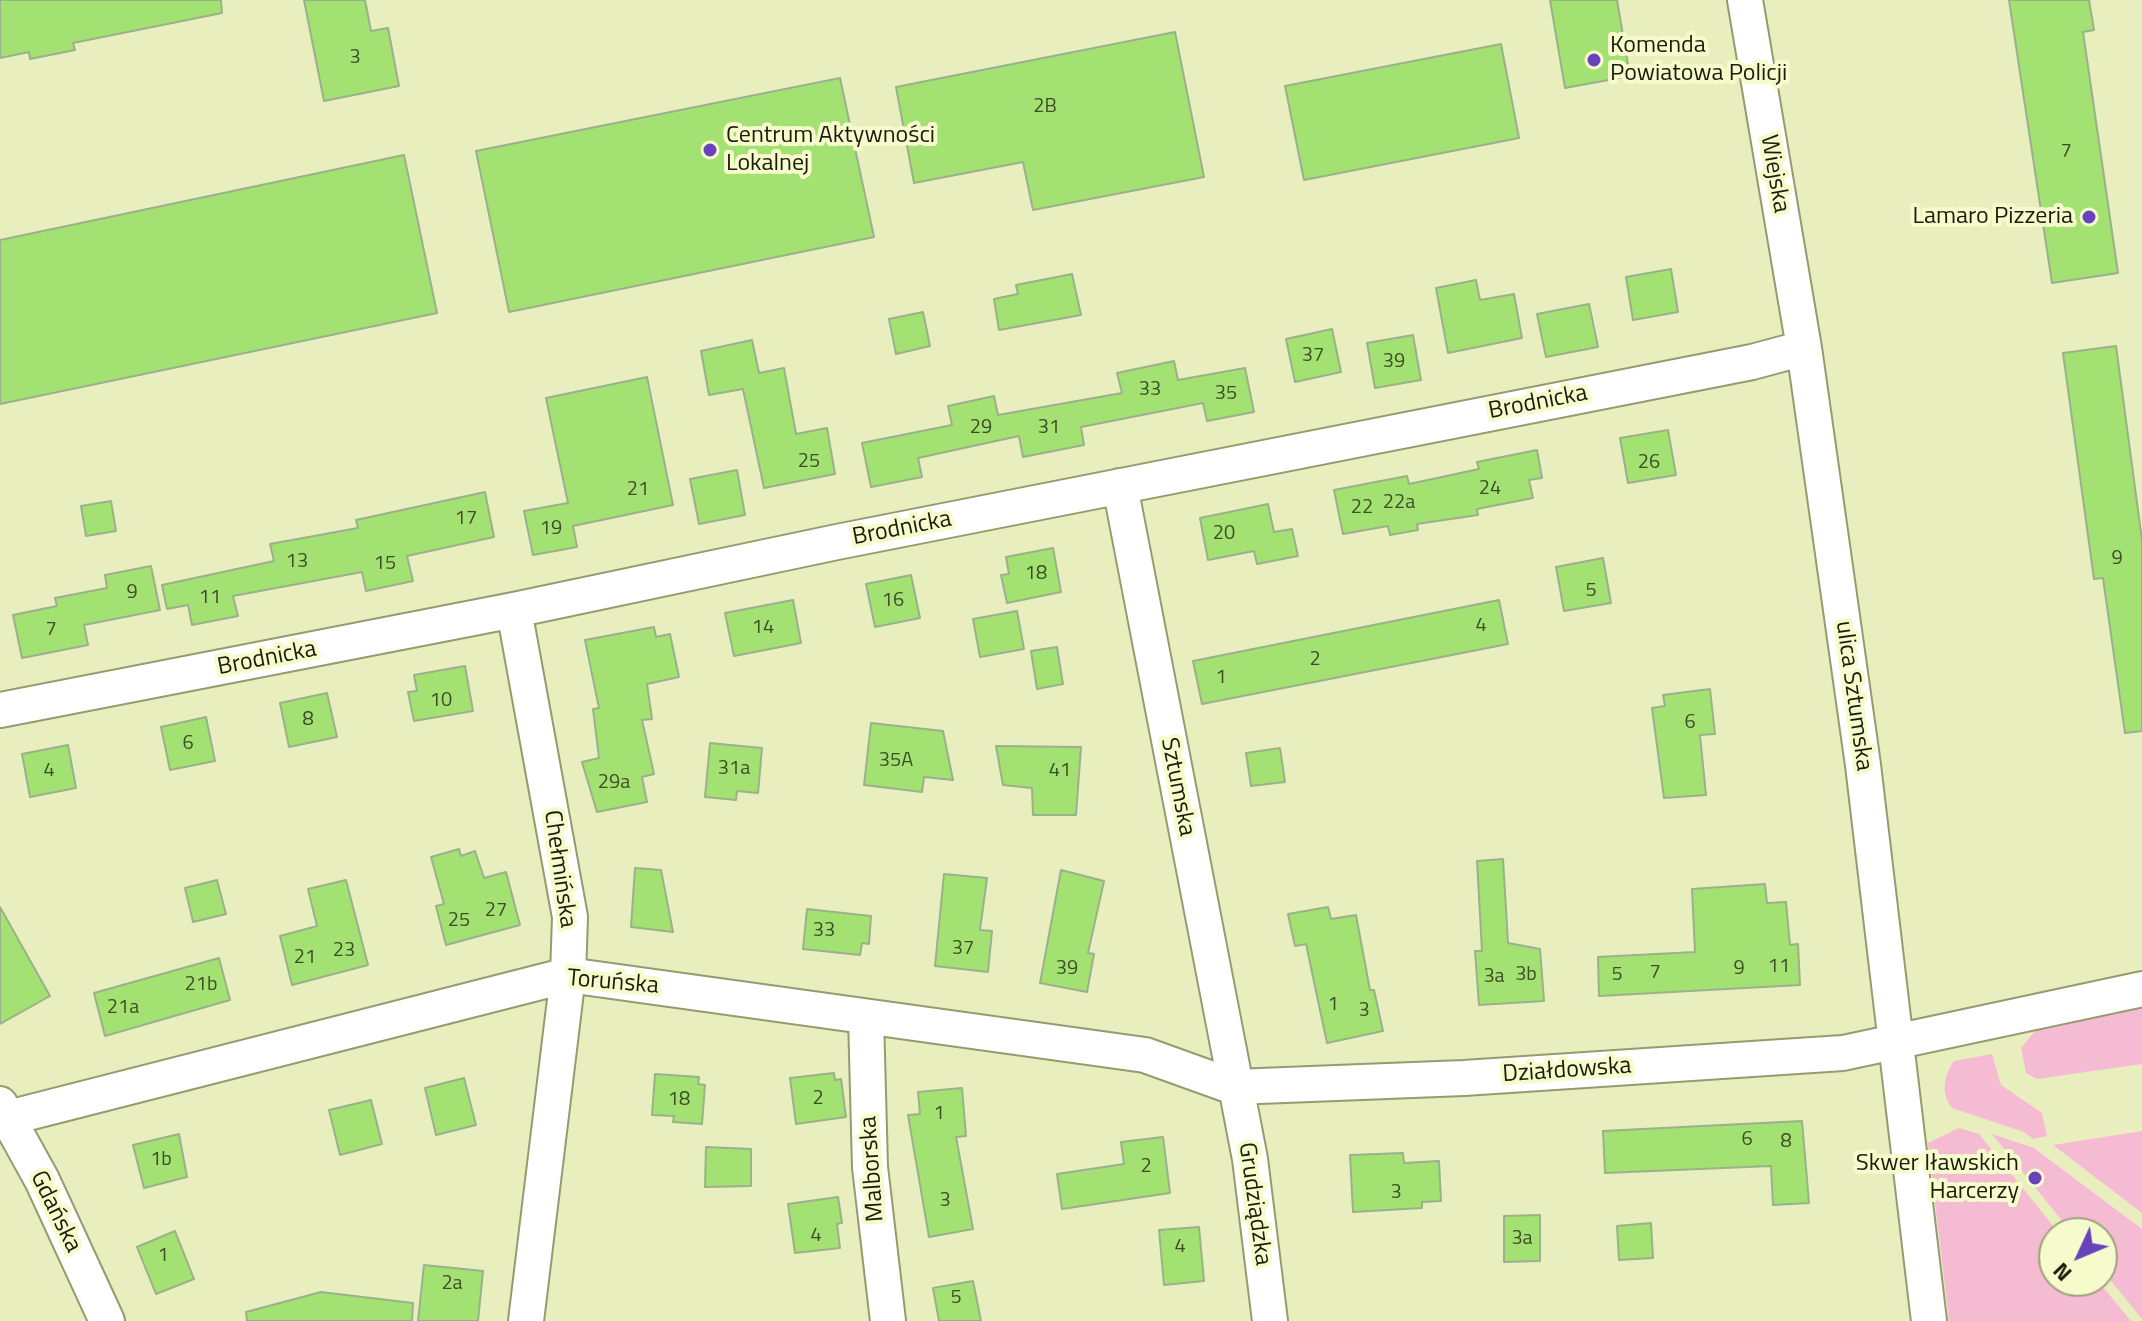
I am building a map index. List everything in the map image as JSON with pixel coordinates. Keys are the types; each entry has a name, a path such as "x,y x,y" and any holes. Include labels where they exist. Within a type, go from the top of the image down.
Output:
{"street":[{"name":"Wiejska","path":"1745,0 1804,348"},
{"name":"Brodnicka","path":"0,710 1752,362 1804,348"},
{"name":"ulica Sztumska","path":"1804,348 1899,1044"},
{"name":"Sztumska","path":"1120,486 1234,1087"},
{"name":"Chełmińska","path":"514,610 570,917 568,975 526,1321"},
{"name":"Toruńska","path":"2,1114 568,975 1145,1055 1234,1087"},
{"name":"Działdowska","path":"1234,1087 1464,1078 1843,1053 1899,1044 1966,1026 2142,989"},
{"name":"Malborska","path":"866,1017 870,1167 888,1321"},
{"path":"1899,1044 1929,1321"},
{"name":"Grudziądzka","path":"1234,1087 1250,1159 1270,1321"},
{"name":"Gdańska","path":"2,1114 42,1180 107,1321"}],"shaded area":[{"path":"2142,1005 2142,1064 2037,1079 2026,1073 2021,1048 2041,1024"},
{"path":"1992,1054 2001,1085 2042,1113 2047,1136 2033,1139 2024,1132 1952,1108 1945,1084 1954,1061"},
{"path":"1959,1128 1979,1134 2046,1217 2038,1217 2038,1297 2111,1297 2131,1321 1949,1321 1928,1143"},
{"path":"2142,1131 2142,1213 2053,1145"},
{"path":"1992,1134 2034,1148 2142,1229 2142,1319 2118,1290 2118,1217 2059,1217"}],"building":[{"path":"0,0 221,0 222,13 73,43 75,50 30,59 29,52 0,58"},
{"path":"304,0 365,0 371,31 388,28 399,86 324,101"},
{"name":"Komenda Powiatowa Policji","path":"1550,0 1617,0 1630,76 1565,88"},
{"path":"2009,0 2089,0 2094,30 2083,32 2118,273 2052,283"},
{"path":"1175,32 1204,177 1033,210 1023,162 914,183 896,87"},
{"path":"1501,44 1519,138 1304,180 1285,86"},
{"path":"840,78 874,237 509,312 476,151"},
{"path":"404,155 437,313 0,404 0,240"},
{"path":"1671,269 1678,312 1633,320 1626,277"},
{"path":"1072,274 1081,315 999,330 994,299 1018,294 1016,285"},
{"path":"1476,280 1480,300 1514,294 1522,338 1448,353 1436,288"},
{"path":"1589,304 1598,347 1546,357 1537,314"},
{"path":"923,312 930,346 896,354 889,319"},
{"path":"1332,329 1341,372 1295,382 1286,339"},
{"path":"1413,335 1421,380 1375,388 1367,343"},
{"path":"752,340 759,373 784,368 796,434 827,428 835,474 764,488 743,389 709,395 701,351"},
{"path":"2116,346 2142,540 2142,731 2125,733 2103,578 2094,579 2063,353"},
{"path":"1174,361 1178,380 1245,368 1254,412 1207,421 1203,403 1081,427 1084,445 1023,457 1019,436 918,458 922,477 871,487 862,443 952,425 948,406 994,396 998,415 1122,393 1117,373"},
{"path":"647,377 673,505 573,526 577,547 533,555 524,511 568,503 546,398"},
{"path":"1668,430 1676,475 1628,483 1620,438"},
{"path":"1537,450 1542,478 1529,480 1533,498 1477,509 1478,515 1417,524 1418,530 1390,535 1388,526 1343,534 1334,490 1407,476 1409,484 1479,469 1477,462"},
{"path":"737,470 745,515 699,524 690,479"},
{"path":"485,492 494,537 407,556 413,581 366,591 362,572 233,596 238,616 192,625 188,605 167,609 162,585 274,561 270,544 358,528 356,520"},
{"path":"111,501 116,531 86,536 81,506"},
{"path":"1268,504 1274,532 1292,529 1298,556 1257,564 1254,551 1208,560 1200,518"},
{"path":"1053,548 1061,592 1007,603 1001,575 1009,574 1006,557"},
{"path":"1603,558 1611,603 1564,611 1556,567"},
{"path":"151,566 160,610 84,625 88,645 22,658 13,615 57,606 55,598 107,588 105,575"},
{"path":"911,575 920,618 875,627 866,584"},
{"path":"793,600 801,643 734,656 725,613"},
{"path":"1499,600 1508,644 1202,704 1193,661"},
{"path":"1017,611 1024,649 980,657 973,619"},
{"path":"654,627 656,637 670,634 679,677 647,684 652,719 642,720 654,774 642,777 647,802 597,812 582,762 599,758 593,709 599,708 585,640"},
{"path":"1057,647 1063,684 1037,689 1031,651"},
{"path":"465,666 473,711 414,721 408,692 417,691 414,675"},
{"path":"1710,689 1715,734 1700,735 1706,795 1664,798 1652,708 1665,706 1663,695"},
{"path":"327,693 337,737 289,747 280,703"},
{"path":"206,717 215,761 170,770 161,727"},
{"path":"871,723 943,731 953,780 924,777 922,792 864,785"},
{"path":"710,743 762,748 758,793 737,791 736,800 705,797"},
{"path":"68,745 76,788 30,797 22,754"},
{"path":"996,746 1081,747 1076,815 1033,815 1032,788 1003,785"},
{"path":"1280,748 1285,782 1251,786 1246,753"},
{"path":"459,849 461,856 475,851 484,878 506,872 520,925 446,945 436,906 444,904 431,857"},
{"path":"1503,859 1508,943 1540,949 1544,1001 1479,1005 1475,951 1482,951 1477,861"},
{"path":"635,868 661,870 673,932 631,927"},
{"path":"1061,870 1104,881 1088,953 1094,954 1087,992 1040,983"},
{"path":"944,874 987,878 980,930 992,931 988,972 935,966"},
{"path":"217,880 226,914 193,922 185,888"},
{"path":"346,880 368,965 292,985 280,936 317,926 308,889"},
{"path":"1765,884 1767,903 1786,902 1790,945 1798,944 1800,985 1599,996 1598,957 1695,952 1692,889"},
{"path":"0,907 50,996 0,1024"},
{"path":"1328,907 1331,919 1356,915 1370,990 1374,990 1383,1031 1327,1043 1306,944 1295,946 1288,914"},
{"path":"807,909 871,916 869,944 862,943 860,955 803,949"},
{"path":"219,958 230,1000 105,1036 94,993"},
{"path":"834,1073 835,1080 841,1079 846,1117 796,1124 790,1078"},
{"path":"655,1074 699,1077 698,1084 705,1085 702,1124 673,1122 674,1116 652,1115"},
{"path":"464,1078 476,1125 436,1135 425,1088"},
{"path":"962,1088 966,1136 956,1137 973,1229 929,1237 908,1115 920,1114 918,1092"},
{"path":"371,1100 382,1144 340,1155 329,1110"},
{"path":"1802,1121 1809,1203 1773,1205 1771,1166 1605,1173 1603,1131"},
{"path":"179,1134 187,1177 144,1188 133,1145"},
{"path":"1163,1137 1170,1193 1062,1209 1057,1174 1124,1164 1121,1142"},
{"path":"706,1147 751,1149 751,1186 705,1187"},
{"path":"1403,1153 1404,1163 1439,1161 1441,1201 1422,1202 1422,1208 1353,1212 1350,1155"},
{"path":"838,1197 842,1223 837,1224 840,1248 795,1253 788,1204"},
{"path":"1540,1215 1540,1261 1504,1262 1504,1216"},
{"path":"1651,1223 1653,1258 1619,1260 1617,1226"},
{"path":"1199,1227 1204,1281 1164,1285 1159,1230"},
{"path":"175,1231 194,1279 156,1294 137,1247"},
{"path":"424,1265 483,1271 478,1321 418,1321"},
{"path":"973,1281 981,1321 939,1321 933,1288"},
{"path":"321,1292 413,1303 412,1321 247,1321 246,1312"}],"place":[{"name":"Komenda Powiatowa Policji","path":"1594,60"},
{"name":"Centrum Aktywności Lokalnej","path":"710,150"},
{"name":"Lamaro Pizzeria","path":"2089,217"},
{"name":"Skwer Iławskich Harcerzy","path":"2035,1178"}]}
